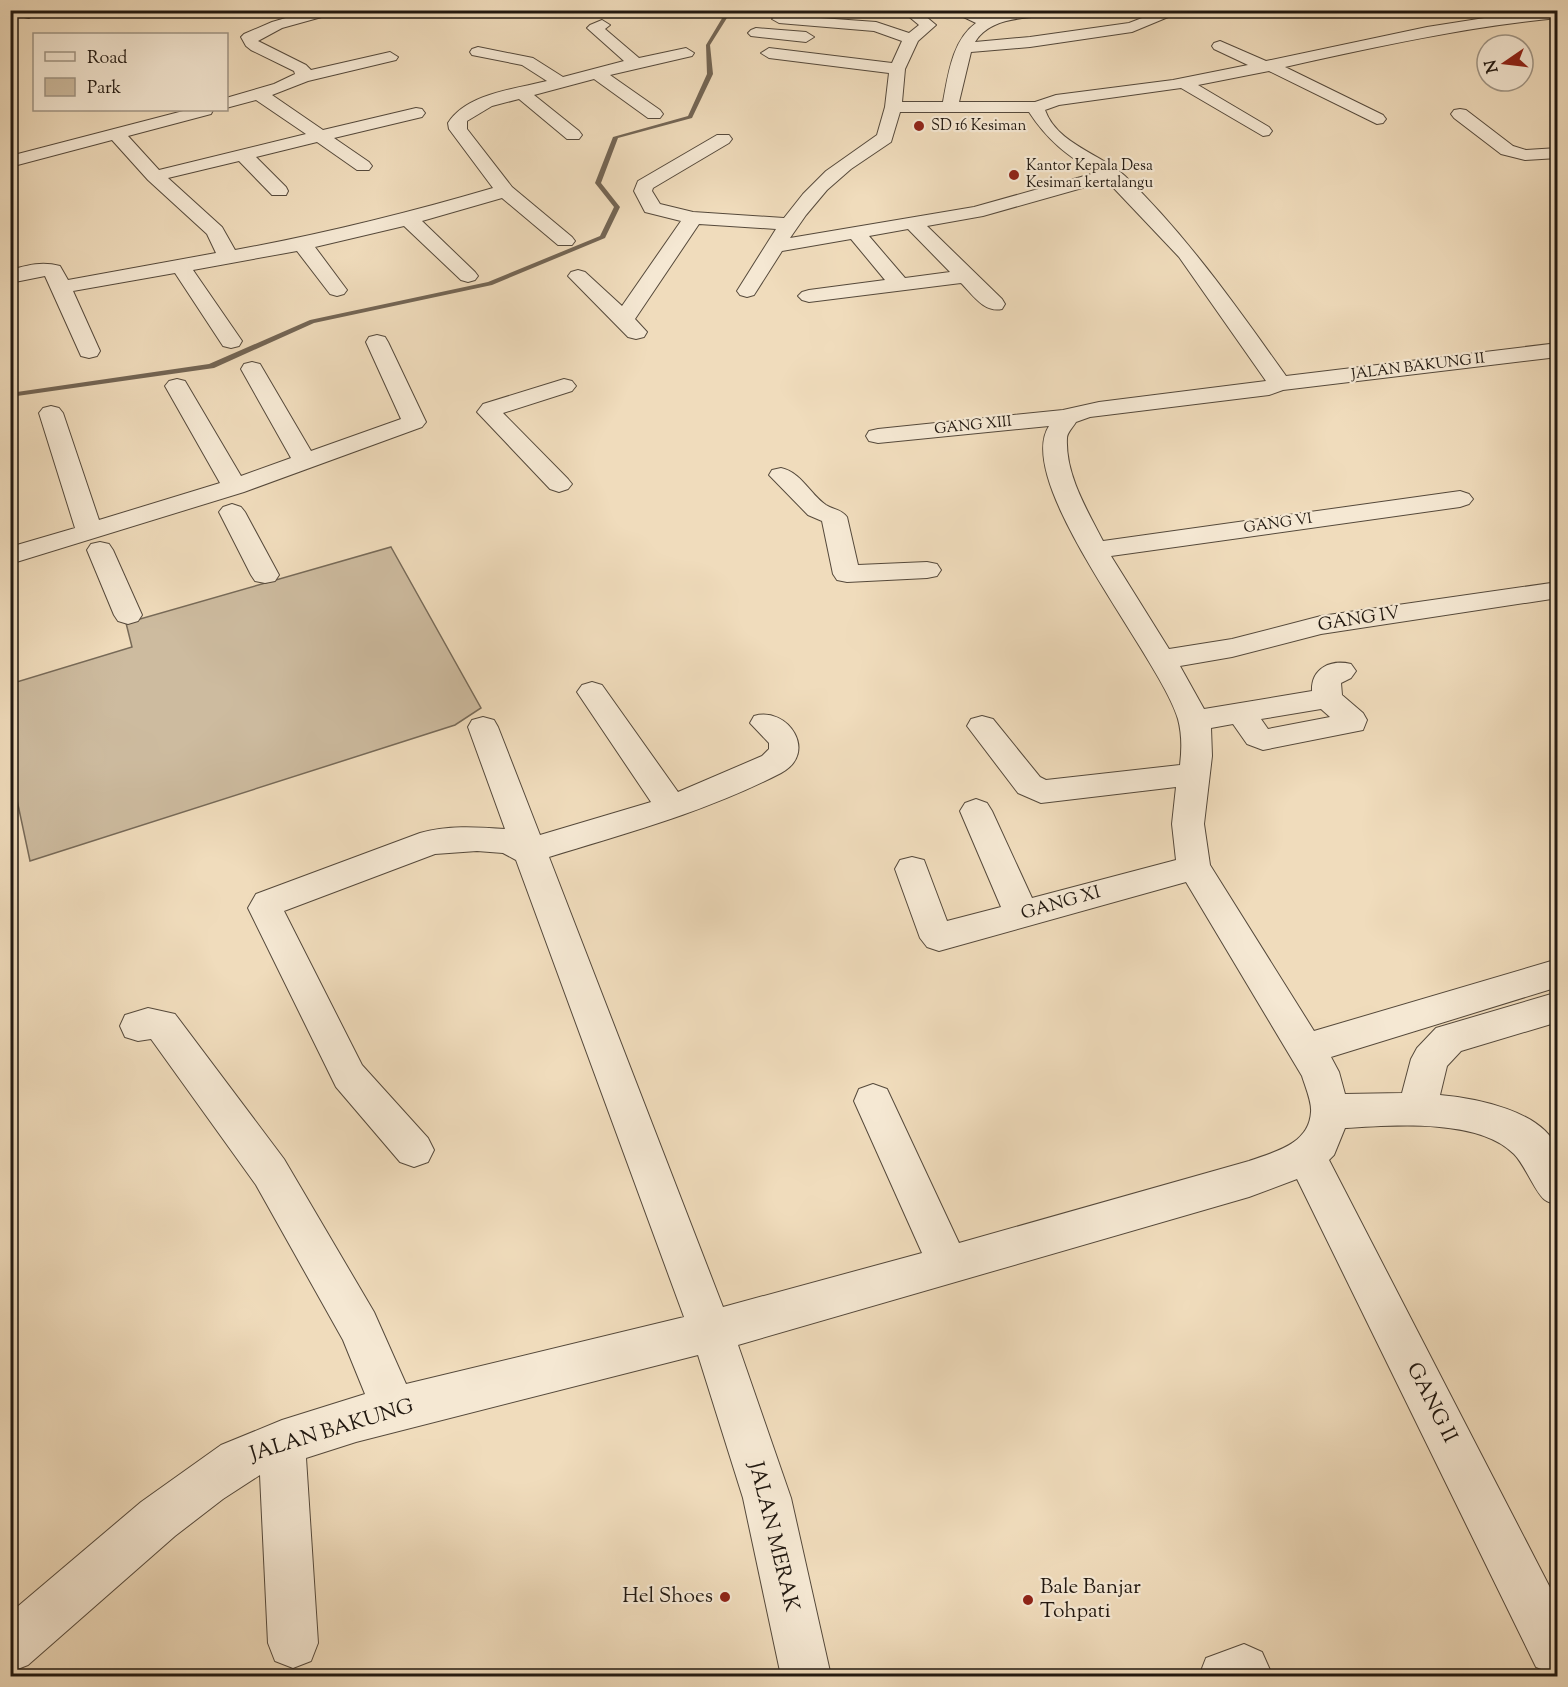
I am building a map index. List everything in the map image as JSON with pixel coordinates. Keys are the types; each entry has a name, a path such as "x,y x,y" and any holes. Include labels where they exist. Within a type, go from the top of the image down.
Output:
{"street":[{"path":"303,77 304,72 300,68 257,47 251,43 249,37 331,10"},
{"path":"747,291 789,224 822,184 846,163 885,138 893,107 897,69 910,43 928,25 908,10"},
{"path":"956,10 987,22"},
{"path":"950,107 955,77 973,33 987,22 1065,10"},
{"path":"965,48 1030,42 1132,27 1178,10"},
{"path":"893,107 1037,107 1056,100 1184,83 1438,30 1557,13"},
{"path":"779,19 874,26 910,43"},
{"path":"602,25 595,28 636,63"},
{"path":"756,33 822,39"},
{"path":"876,44 910,43"},
{"path":"1220,46 1268,66 1377,119"},
{"path":"477,52 504,55 527,61 559,82"},
{"path":"761,52 897,69"},
{"path":"565,241 505,191 458,129 457,123 465,114 486,102 636,63 686,53"},
{"path":"228,103 291,85 303,77 390,57"},
{"path":"597,73 654,114"},
{"path":"1184,83 1263,131"},
{"path":"522,93 573,135"},
{"path":"259,94 363,166"},
{"path":"1037,107 1037,112 1048,128 1066,146 1110,174 1141,202 1186,253 1278,384"},
{"path":"10,162 201,111"},
{"path":"155,176 416,113"},
{"path":"1460,114 1515,154 1557,153"},
{"path":"116,134 155,176 215,231 230,258"},
{"path":"723,139 643,187 654,210 693,218 789,224"},
{"path":"243,155 279,191"},
{"path":"777,246 976,212 1110,174"},
{"path":"62,287 303,244 408,219 505,191"},
{"path":"578,276 629,326 693,218"},
{"path":"408,219 468,276"},
{"path":"912,222 994,303"},
{"path":"855,232 901,286"},
{"path":"303,244 337,290"},
{"path":"180,265 231,341"},
{"path":"10,277 47,268 53,270 89,351"},
{"path":"809,296 968,276"},
{"path":"10,556 95,541 233,500 305,461 414,422 377,342"},
{"name":"JALAN BAKUNG II","path":"1067,417 1108,408 1269,388 1278,384 1557,350"},
{"path":"252,369 305,461"},
{"path":"177,386 233,500 265,575"},
{"path":"559,484 489,412 491,409 564,386"},
{"path":"51,413 95,541 128,615"},
{"path":"1067,417 1056,429 1054,440 1060,481 1134,621 1179,688 1194,721 1198,752 1188,819 1189,848 1194,867 1320,1072 1332,1112 1320,1143 1307,1157"},
{"name":"GANG XIII","path":"878,436 1067,417"},
{"path":"781,475 814,508 834,518 847,574 927,570"},
{"name":"GANG VI","path":"1095,550 1460,499"},
{"name":"GANG IV","path":"1162,660 1232,648 1321,625 1557,590"},
{"path":"1194,721 1240,713 1258,737 1263,740 1352,723 1334,685"},
{"path":"592,692 672,807"},
{"path":"414,1150 349,1076 265,908 268,903 432,842 477,839 509,841 528,851 672,807 773,764 783,755 786,745 784,739 765,723"},
{"path":"982,726 1029,785 1041,792 1194,774"},
{"name":"JALAN MERAK","path":"483,727 528,851 712,1331 767,1498 806,1677"},
{"path":"976,811 1022,915"},
{"name":"GANG XI","path":"912,869 932,928 936,935 942,937 1194,867"},
{"path":"1305,1049 1557,973"},
{"path":"1417,1110 1430,1059 1449,1039 1557,1007"},
{"path":"138,1026 148,1023 162,1025 270,1172 360,1327 394,1410"},
{"path":"873,1101 949,1266"},
{"path":"1332,1112 1417,1110 1460,1113 1502,1125 1520,1134 1534,1150 1557,1187"},
{"name":"JALAN BAKUNG","path":"10,1647 158,1519 206,1482 237,1461 282,1443 356,1419 776,1316 1249,1179 1307,1157"},
{"name":"GANG II","path":"1307,1157 1554,1649"},
{"path":"282,1443 293,1642"}],"green space":[{"path":"391,547 481,708 455,725 30,861 11,772 10,684 132,647 126,623"}],"waterway":[{"path":"10,395 211,366 312,321 490,284 603,237 617,207 598,183 616,137 690,117 710,74 708,45 730,10"}],"place":[{"name":"SD 16 Kesiman","path":"919,126"},
{"name":"Kantor Kepala Desa Kesiman kertalangu","path":"1014,175"},
{"name":"Hel Shoes","path":"725,1597"},
{"name":"Bale Banjar Tohpati","path":"1028,1600"}]}
